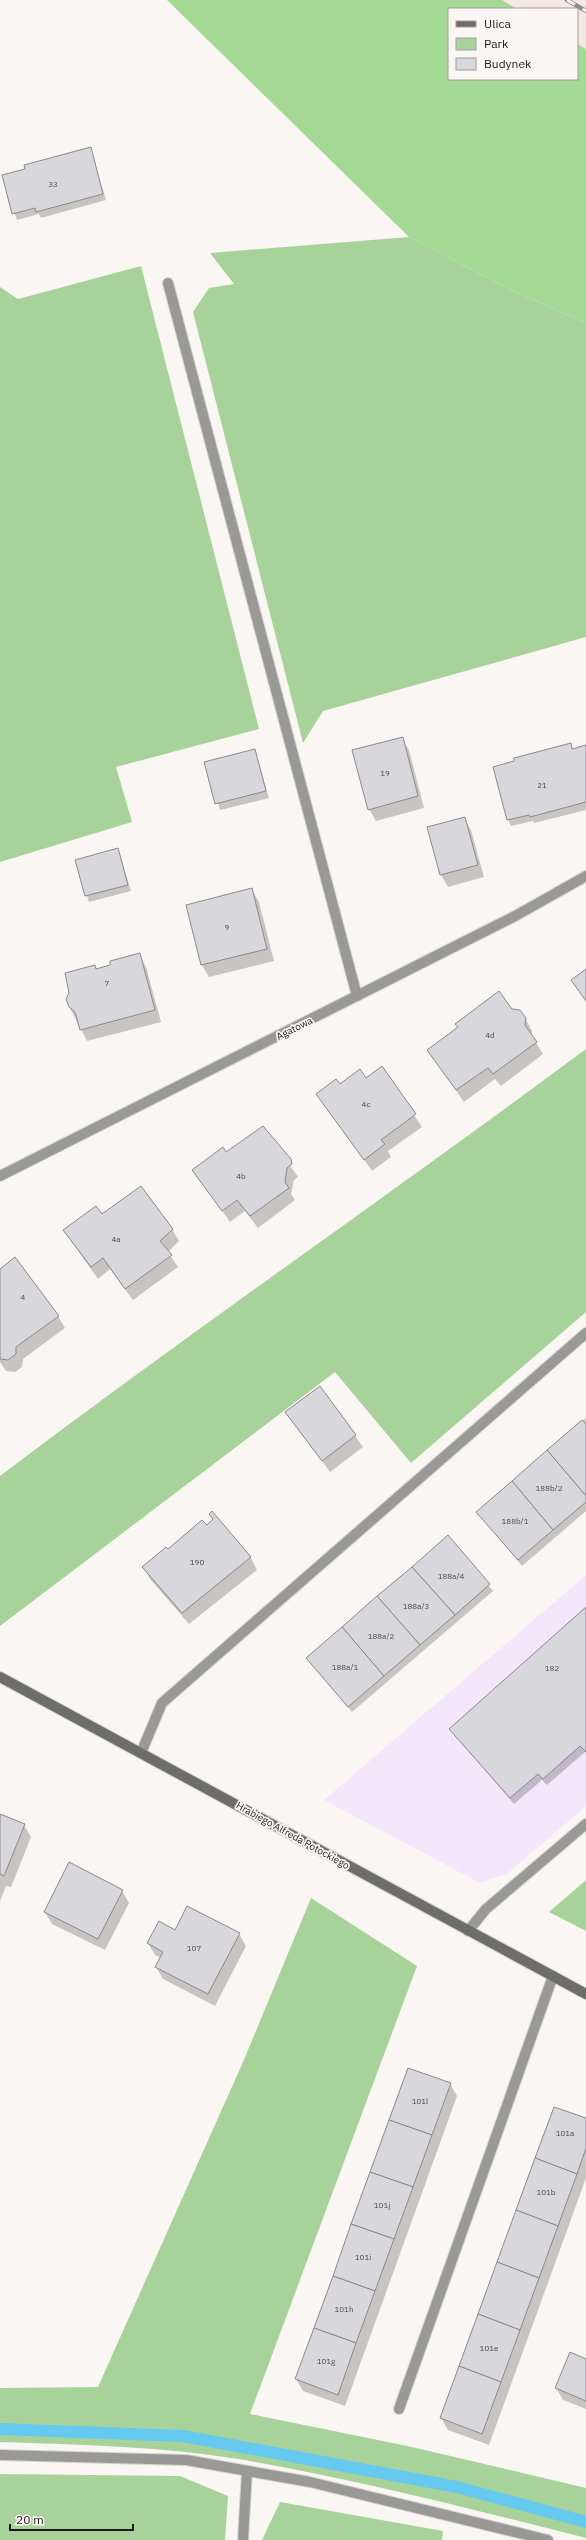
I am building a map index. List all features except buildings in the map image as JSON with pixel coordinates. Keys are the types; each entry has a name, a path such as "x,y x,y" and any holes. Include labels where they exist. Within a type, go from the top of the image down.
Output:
{"street":[{"path":"168,283 357,996"},
{"name":"Agatowa","path":"0,1176 517,915 586,876"},
{"path":"141,1753 162,1703 586,1333"},
{"name":"Hrabiego Alfreda Potockiego","path":"0,1677 586,1994"},
{"path":"468,1931 486,1909 586,1824"},
{"path":"399,2409 553,1976"},
{"path":"0,2454 186,2460 310,2482 548,2540"},
{"path":"243,2540 247,2471"}],"shaded area":[{"path":"502,0 586,0 586,49 578,45 578,8 515,8"},
{"path":"586,1575 586,1806 508,1873 480,1883 324,1800"}],"green space":[{"path":"167,0 502,0 515,8 448,8 448,80 578,80 578,45 586,49 586,323 511,290 409,237"},
{"path":"409,237 511,290 586,323 586,637 323,711 303,743 193,312 209,288 234,284 210,253"},
{"path":"141,266 259,729 116,767 132,822 0,862 0,287 18,299"},
{"path":"586,1049 586,1312 411,1463 335,1372 0,1626 0,1476 146,1368"},
{"path":"586,1880 586,1931 549,1912"},
{"path":"311,1898 417,1966 250,2414 412,2447 586,2488 586,2538 369,2485 238,2459 179,2451 90,2445 0,2442 0,2388 98,2387 243,2062"},
{"path":"0,2474 180,2476 228,2496 225,2540 0,2540"},
{"path":"280,2502 443,2531 442,2540 262,2540"}],"waterway":[{"path":"0,2429 183,2436 457,2487 586,2522"}],"railway":[{"path":"567,0 586,11"}]}
